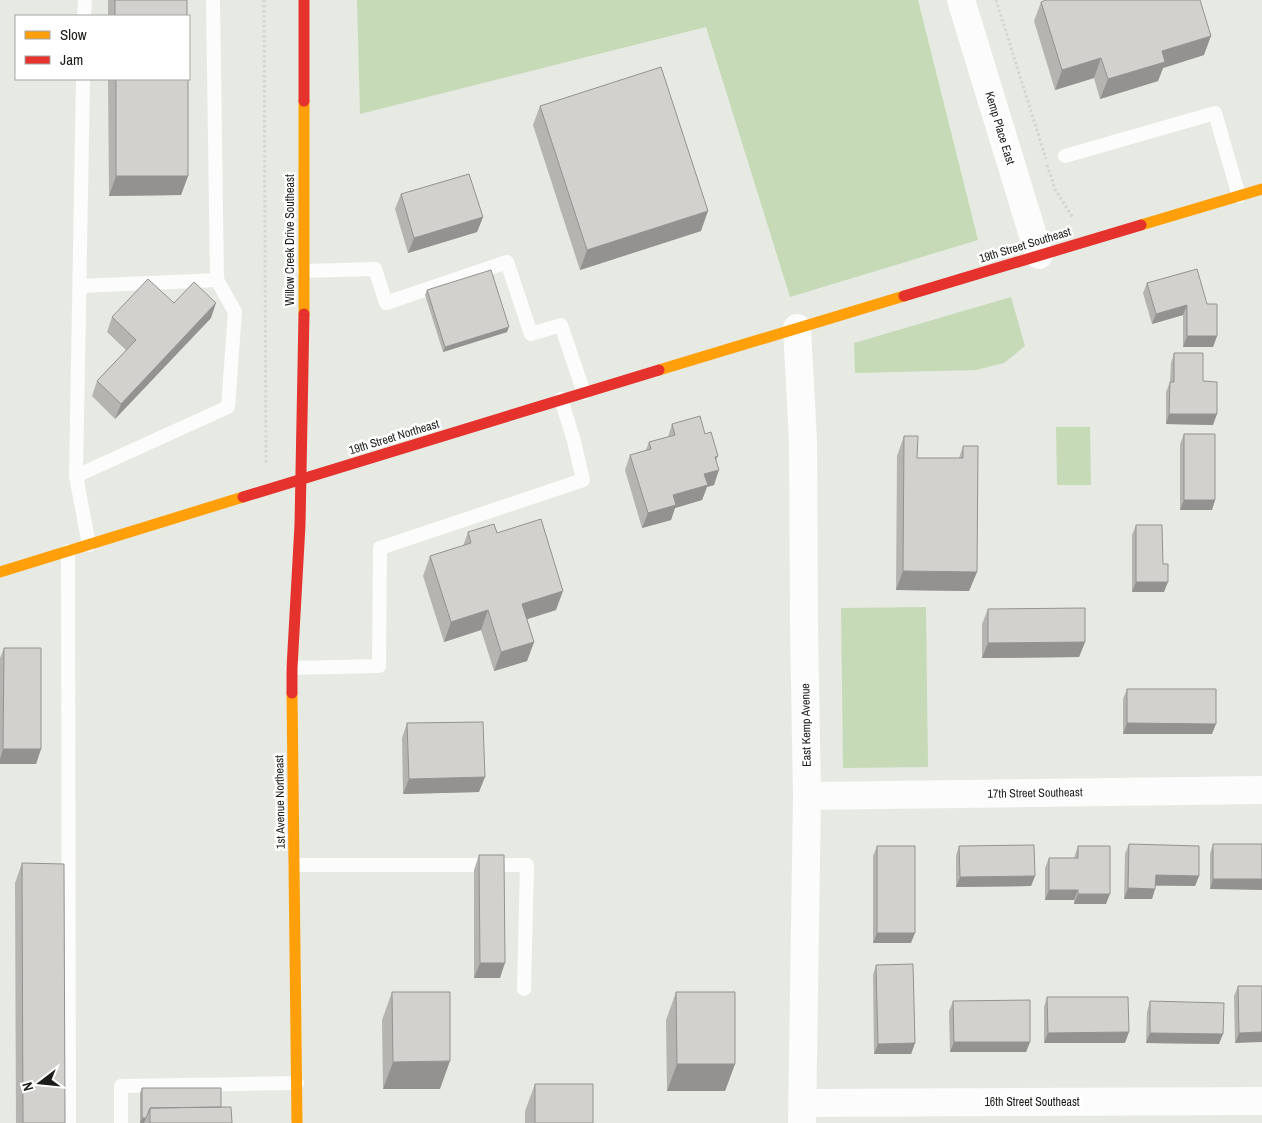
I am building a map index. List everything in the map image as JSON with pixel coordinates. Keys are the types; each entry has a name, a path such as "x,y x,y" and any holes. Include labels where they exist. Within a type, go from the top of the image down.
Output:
{"main road":[{"name":"Willow Creek Drive Southeast","path":"301,480 304,271 304,0"},
{"name":"19th Street Southeast","path":"797,328 1262,189"},
{"name":"19th Street Northeast","path":"0,572 797,328"},
{"name":"1st Avenue Northeast","path":"297,1123 292,668 301,480"}],"street":[{"name":"Kemp Place East","path":"961,0 1039,255"},
{"name":"East Kemp Avenue","path":"797,328 803,441 807,796 802,1113"},
{"name":"17th Street Southeast","path":"807,796 1262,790"},
{"name":"16th Street Southeast","path":"802,1113 1262,1101"}],"lane":[{"path":"84,15 85,0"},
{"path":"76,476 228,407 236,312 217,280 213,0"},
{"path":"83,80 76,476 89,545"},
{"path":"1065,156 1215,113 1239,196"},
{"path":"304,271 375,269 386,303 507,262 531,334 561,325 584,393"},
{"path":"80,286 217,280"},
{"path":"292,668 379,666 380,548 583,480 574,441 561,399"},
{"path":"68,551 70,1123"},
{"path":"295,865 527,864 524,989"},
{"path":"121,1123 121,1086 297,1083"}],"path":[{"path":"264,0 266,466"},
{"path":"996,0 1055,189 1073,218"}],"green space":[{"path":"357,0 918,0 978,240 790,297 706,27 360,114"},
{"path":"1011,297 1025,346 1004,363 976,370 855,373 854,343"},
{"path":"1056,427 1090,427 1091,485 1057,485"},
{"path":"926,607 928,767 843,768 841,608"}],"building":[{"path":"115,0 187,0 187,15 115,15"},
{"path":"1046,0 1200,0 1211,36 1162,51 1165,62 1108,79 1101,58 1062,70 1041,2"},
{"path":"661,67 708,211 587,250 540,106"},
{"path":"116,80 188,80 188,176 116,176"},
{"path":"469,174 483,217 414,238 401,194"},
{"path":"1197,269 1207,304 1217,304 1217,336 1187,336 1187,305 1156,314 1147,283"},
{"path":"491,270 509,327 445,347 427,290"},
{"path":"148,279 174,303 194,282 216,303 121,404 97,381 136,340 112,317"},
{"path":"1174,353 1203,353 1203,381 1217,382 1217,414 1169,414 1170,382 1174,382"},
{"path":"700,416 705,434 711,432 718,456 715,457 719,470 704,474 708,485 673,495 676,505 648,513 630,455 651,449 649,442 675,435 672,424"},
{"path":"1184,434 1215,434 1215,500 1184,500"},
{"path":"904,436 918,436 917,458 963,458 963,446 978,446 977,572 903,571"},
{"path":"541,519 563,591 522,604 534,642 501,652 488,610 451,622 430,556 471,543 468,532 494,524 497,533"},
{"path":"1136,525 1162,525 1163,564 1168,564 1168,582 1136,582"},
{"path":"1085,608 1085,642 988,643 988,609"},
{"path":"4,648 41,648 41,749 3,749"},
{"path":"1127,689 1216,689 1216,724 1127,723"},
{"path":"483,722 485,777 409,779 407,723"},
{"path":"1129,844 1199,846 1199,876 1156,875 1155,889 1128,888"},
{"path":"1213,844 1262,844 1262,879 1213,879"},
{"path":"1034,845 1035,876 960,877 959,846"},
{"path":"877,846 915,846 915,933 877,933"},
{"path":"1078,846 1110,846 1110,894 1078,894 1078,890 1049,890 1049,858 1078,858"},
{"path":"479,855 504,855 505,963 480,963"},
{"path":"22,863 64,864 65,1123 23,1123"},
{"path":"913,964 915,1043 878,1044 876,965"},
{"path":"1238,986 1262,986 1262,1032 1239,1033"},
{"path":"392,992 450,992 450,1061 393,1062"},
{"path":"676,992 735,992 735,1064 677,1064"},
{"path":"1047,997 1128,997 1129,1032 1048,1033"},
{"path":"1030,1000 1030,1042 954,1042 953,1001"},
{"path":"1150,1001 1224,1003 1223,1034 1150,1033"},
{"path":"535,1084 593,1084 593,1123 535,1123"},
{"path":"142,1088 221,1088 221,1107 150,1108 146,1118 142,1118"},
{"path":"231,1107 232,1123 150,1123 150,1108"}],"traffic: slow":[{"path":"304,101 304,314"},
{"path":"1141,225 1262,189"},
{"path":"659,370 904,296"},
{"path":"0,572 243,497"},
{"path":"292,693 297,1123"}],"traffic: jam":[{"path":"304,0 304,101"},
{"path":"904,296 1141,225"},
{"path":"292,693 300,525 304,314"},
{"path":"243,497 659,370"}]}
